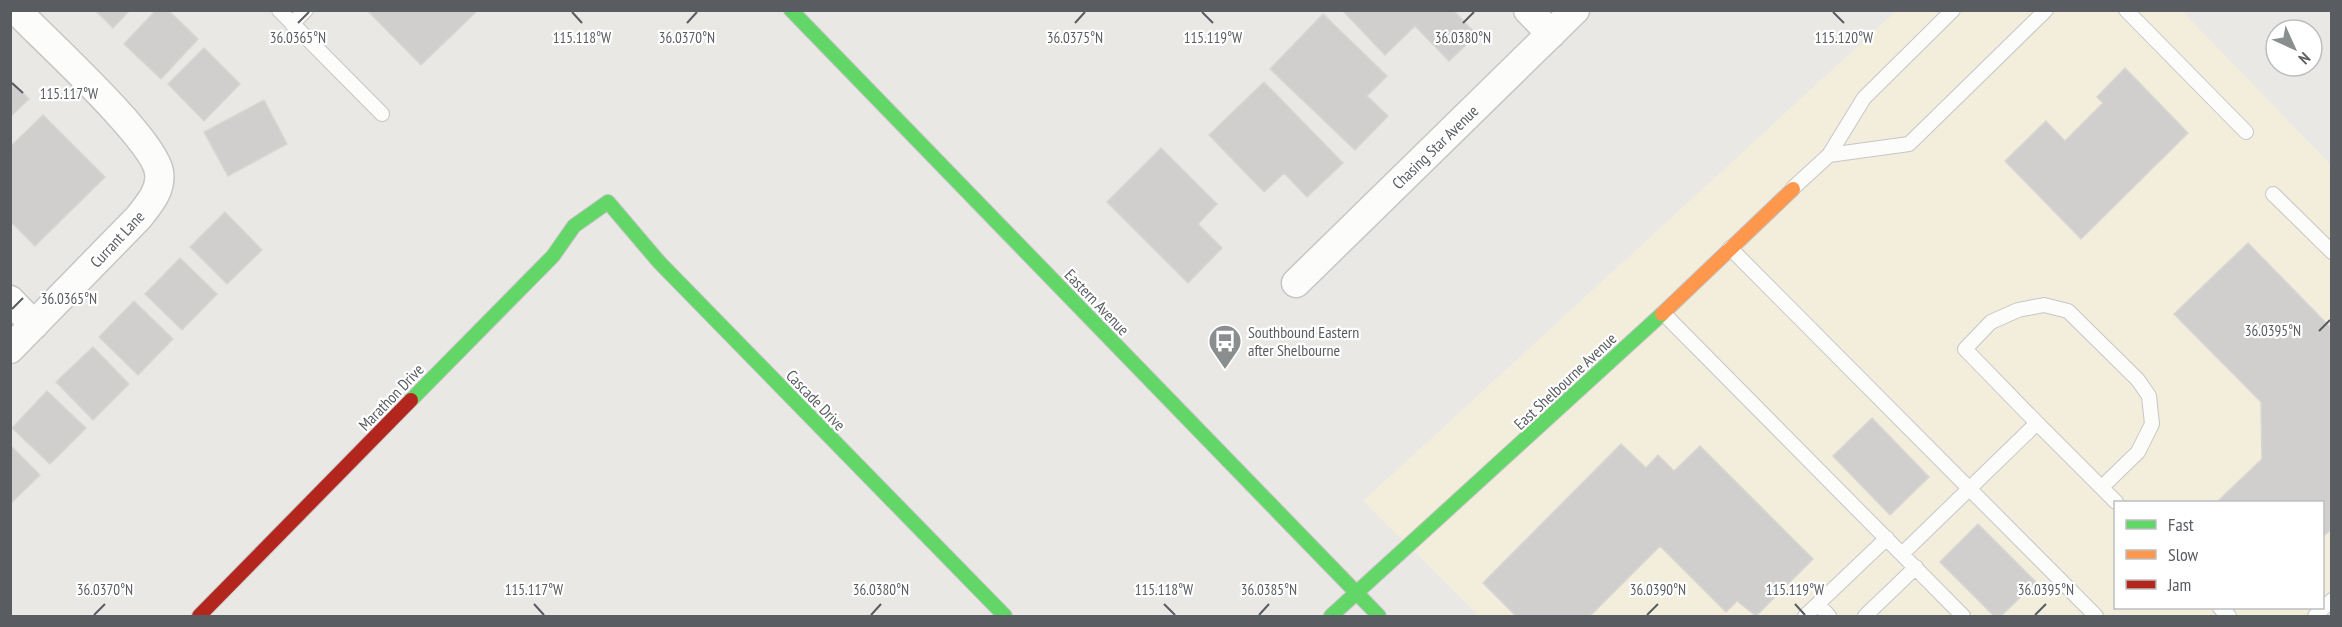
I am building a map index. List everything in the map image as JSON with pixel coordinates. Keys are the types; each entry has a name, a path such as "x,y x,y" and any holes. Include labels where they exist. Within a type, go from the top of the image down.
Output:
{"street":[{"name":"Currant Lane","path":"10,349 140,217 157,194 159,172 144,141 16,10"},
{"name":"Eastern Avenue","path":"791,10 1379,616"},
{"path":"1528,10 1551,34"},
{"name":"Chasing Star Avenue","path":"1296,283 1575,10"},
{"name":"East Shelbourne Avenue","path":"1331,616 1358,594 1664,313 1793,189"},
{"name":"Marathon Drive","path":"199,616 553,256 574,226 608,202"},
{"name":"Cascade Drive","path":"608,202 667,270 1005,616"},
{"path":"10,300 34,325"}],"lane":[{"path":"279,10 382,114"},
{"path":"292,24 306,10"},
{"path":"1793,189 1829,155 1864,98 1953,10"},
{"path":"1829,155 1909,144 2046,10"},
{"path":"2127,10 2246,132"},
{"path":"2273,194 2331,252"},
{"path":"1730,248 2096,616"},
{"path":"2102,487 2138,452 2152,424 2149,396 2138,380 2068,311 2044,305 2018,310 1991,322 1965,349 2115,501"},
{"path":"1664,313 1963,616"},
{"path":"1903,553 2037,423"},
{"path":"1805,616 1887,537"},
{"path":"1865,616 1916,567"},
{"path":"1818,604 1829,616"}],"shaded area":[{"path":"1896,11 2182,11 2331,165 2331,616 1479,616 1363,501"}],"building":[{"path":"95,10 130,10 113,28"},
{"path":"156,10 168,10 198,39 161,79 124,44"},
{"path":"367,10 478,10 421,65"},
{"path":"1342,10 1453,10 1477,35 1449,61 1415,26 1385,55"},
{"path":"1323,14 1387,76 1367,96 1388,116 1355,150 1270,69"},
{"path":"204,48 240,84 204,121 168,84"},
{"path":"2125,68 2188,133 2081,239 2005,161 2046,121 2065,141 2103,103 2097,97"},
{"path":"10,80 29,99 10,117"},
{"path":"1264,82 1343,163 1307,197 1284,173 1264,192 1209,135"},
{"path":"264,100 287,144 228,176 204,132"},
{"path":"43,115 105,177 35,246 10,221 10,147"},
{"path":"1161,148 1217,204 1198,224 1222,248 1188,283 1107,202"},
{"path":"225,212 262,250 227,284 190,247"},
{"path":"2248,243 2332,329 2332,529 2324,535 2324,501 2218,501 2262,459 2261,402 2174,314"},
{"path":"180,258 217,294 182,330 145,294"},
{"path":"134,301 173,339 138,375 99,337"},
{"path":"93,347 129,384 93,420 56,382"},
{"path":"47,391 86,428 50,464 12,428"},
{"path":"1872,418 1929,477 1890,515 1833,456"},
{"path":"1621,444 1646,468 1658,455 1674,471 1700,446 1813,559 1756,616 1737,601 1726,612 1660,546 1590,616 1516,616 1483,583"},
{"path":"10,445 40,475 10,504"},
{"path":"1978,524 2036,582 2001,616 1994,616 1940,562"}],"traffic: fast":[{"path":"791,10 1379,616"},
{"path":"411,400 553,256 574,226 608,202 659,262 1005,616"},
{"path":"1331,616 1662,314"}],"traffic: slow":[{"path":"1662,314 1793,189"}],"traffic: jam":[{"path":"199,616 411,400"}],"place":[{"name":"Southbound Eastern after Shelbourne","path":"1225,370"}]}
